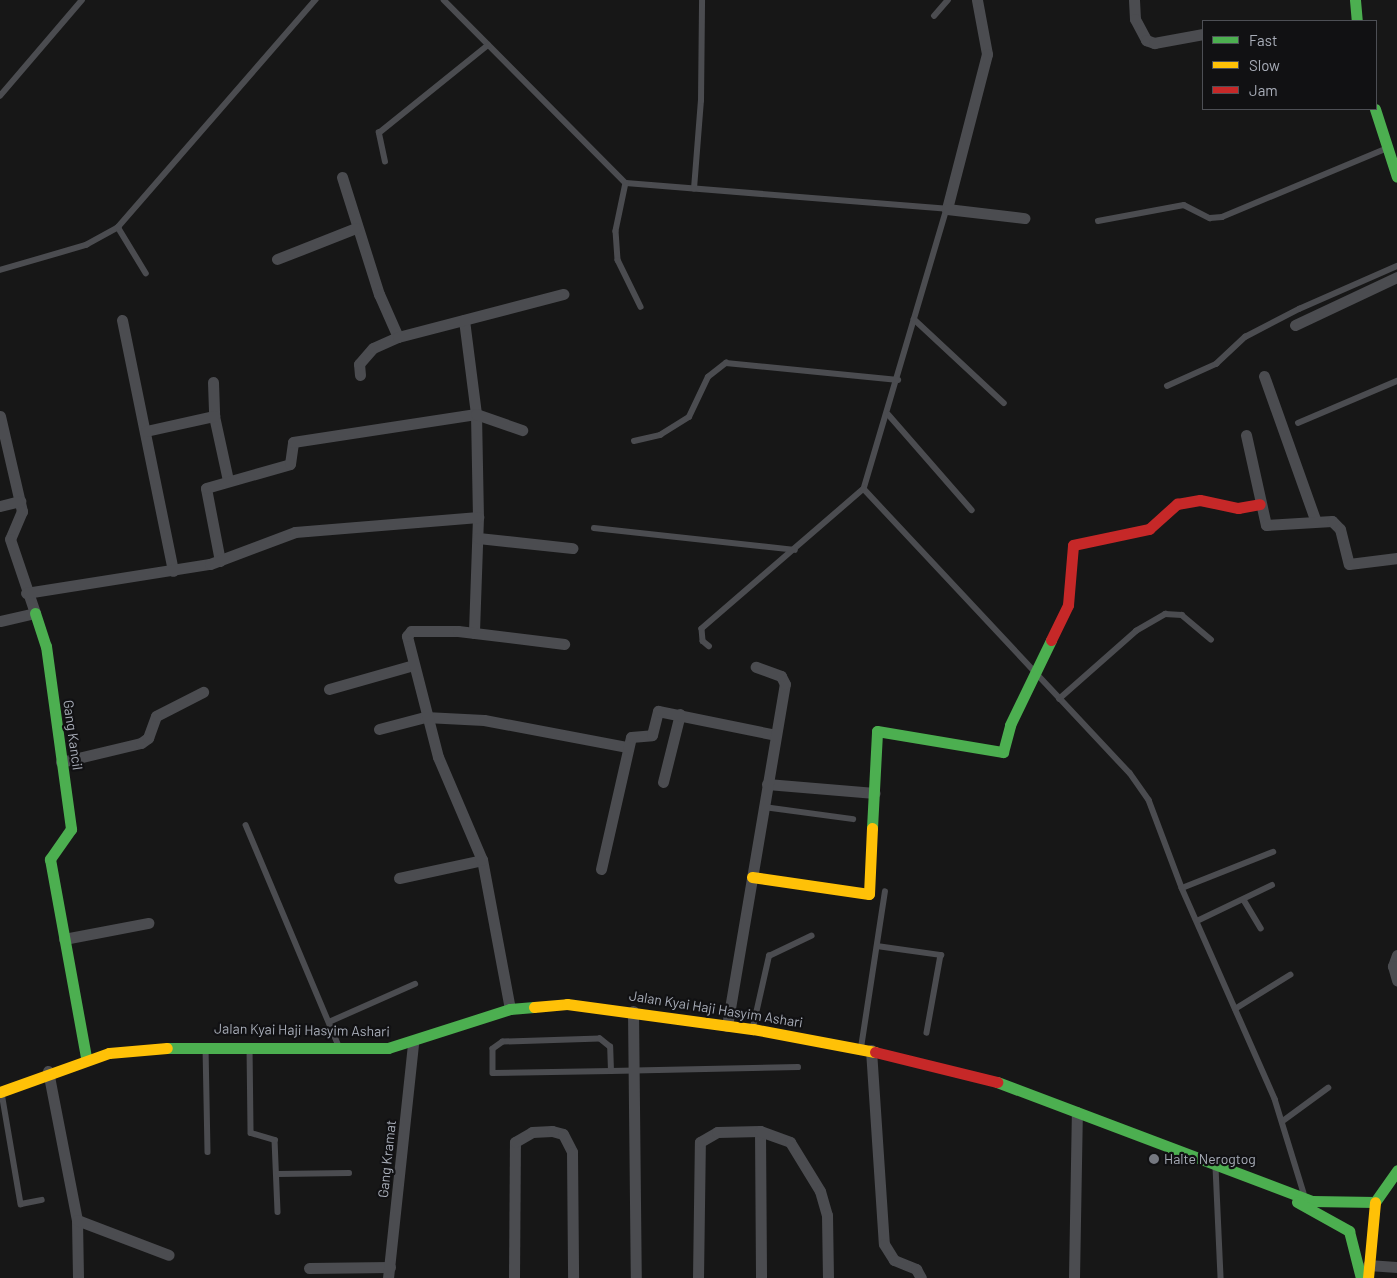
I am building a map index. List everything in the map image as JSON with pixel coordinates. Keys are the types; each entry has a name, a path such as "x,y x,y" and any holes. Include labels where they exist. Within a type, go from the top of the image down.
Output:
{"main road":[{"path":"1355,0 1358,20"},
{"path":"1375,110 1397,177"},
{"path":"752,877 869,894 877,731 1003,752 1034,673 1068,605 1069,558 1074,545 1149,529 1177,504 1200,500 1238,508 1260,504"},
{"name":"Gang Kancil","path":"34,613 46,646 71,829 54,846 50,859 86,1058"},
{"name":"Jalan Kyai Haji Hasyim Ashari","path":"1,1092 48,1071 86,1058 206,1044 339,1049 413,1043 510,1009 567,1004 633,1011 753,1029 866,1049 998,1083 1216,1167 1305,1199 1375,1202"},
{"path":"1368,1278 1375,1202 1397,1170"},
{"path":"1284,1192 1304,1208 1349,1231 1362,1278"}],"street":[{"path":"977,0 988,54 947,209 1024,218"},
{"path":"1134,0 1135,19 1146,40 1154,43 1202,34"},
{"path":"342,177 356,228 398,337"},
{"path":"277,260 356,228"},
{"path":"1295,325 1397,278"},
{"path":"360,375 359,364 373,348 398,337 563,294"},
{"path":"122,320 173,571"},
{"path":"464,320 476,414 478,538 474,633"},
{"path":"1266,381 1315,518"},
{"path":"213,382 214,416 228,480"},
{"path":"220,561 205,492 228,480 290,464 293,442 476,414 522,430"},
{"name":"Gang Kancil","path":"0,416 20,501 21,518 12,526 10,539 34,613"},
{"path":"146,431 214,416"},
{"path":"1246,435 1266,525 1315,518 1332,521 1340,529 1349,564 1396,561"},
{"path":"0,506 20,501"},
{"path":"26,593 173,571 220,561 295,532 478,517"},
{"path":"478,538 572,548"},
{"path":"0,621 34,613"},
{"path":"510,1009 482,860 425,717 407,636 411,631 474,633 564,644"},
{"path":"329,688 413,665"},
{"path":"727,1026 784,684 781,676 756,667"},
{"path":"61,762 141,743 151,732 156,716 203,692"},
{"path":"601,869 627,747 631,737 652,735 658,711 776,735"},
{"path":"663,782 680,714"},
{"path":"379,729 425,717 484,720 627,747"},
{"path":"768,784 875,793"},
{"path":"399,878 482,860"},
{"path":"64,939 148,923"},
{"path":"1397,955 1393,966 1397,980"},
{"path":"633,1011 636,1278"},
{"name":"Gang Kramat","path":"389,1273 413,1043"},
{"path":"866,1049 884,1244 894,1260 916,1269 920,1278"},
{"path":"48,1071 77,1220 78,1278"},
{"path":"1074,1278 1076,1112"},
{"path":"760,1131 761,1278"},
{"path":"698,1278 700,1142 717,1132 760,1131 790,1142 820,1191 827,1215 828,1278"},
{"path":"514,1278 513,1152 522,1135 552,1132 563,1134 572,1152 573,1278"},
{"path":"77,1220 169,1255"},
{"path":"1368,1265 1397,1267"},
{"path":"309,1268 389,1273"}],"lane":[{"path":"0,96 82,0"},
{"path":"0,270 86,245 118,227 315,0"},
{"path":"444,0 626,183 947,209 914,319 889,416 864,489 702,629 703,641 709,646"},
{"path":"694,189 701,101 702,0"},
{"path":"934,16 948,0"},
{"path":"386,162 379,133 488,45"},
{"path":"1098,221 1184,205 1210,218 1222,217 1387,148"},
{"path":"626,183 616,231 618,260 641,307"},
{"path":"118,227 146,273"},
{"path":"1167,386 1216,364 1245,337 1283,316 1397,266"},
{"path":"914,319 1004,403"},
{"path":"634,441 660,435 690,417 708,376 726,363 898,380"},
{"path":"1298,422 1397,381"},
{"path":"889,416 972,510"},
{"path":"864,489 1034,673 1130,773 1149,800 1182,888 1283,1121 1305,1199"},
{"path":"594,528 795,550"},
{"path":"1059,699 1136,631 1165,614 1182,615 1211,639"},
{"path":"764,807 853,819"},
{"path":"246,825 339,1049"},
{"path":"1182,888 1273,852"},
{"path":"1197,921 1272,885"},
{"path":"866,1049 885,892"},
{"path":"1244,900 1261,928"},
{"path":"753,1029 769,956 811,936"},
{"path":"877,946 940,955 927,1033"},
{"path":"1235,1009 1290,976"},
{"path":"329,1022 416,984"},
{"path":"611,1071 610,1047 600,1039 503,1042 493,1049 493,1073 611,1071 798,1067"},
{"path":"206,1044 208,1152"},
{"path":"250,1045 251,1133 275,1140 278,1174 278,1212"},
{"path":"1283,1121 1328,1088"},
{"path":"1,1092 21,1204 42,1200"},
{"path":"1216,1167 1221,1278"},
{"path":"278,1174 349,1173"}],"traffic: fast":[{"path":"1355,0 1357,20"},
{"path":"1375,110 1397,177"},
{"path":"35,613 46,646 71,829 50,859 86,1058"},
{"path":"872,828 877,731 1003,752 1010,725 1051,640"},
{"path":"167,1048 388,1048 510,1009 534,1007"},
{"path":"997,1082 1312,1201 1375,1202 1397,1170"},
{"path":"1297,1202 1349,1231 1361,1278"}],"traffic: slow":[{"path":"752,877 869,894 872,828"},
{"path":"534,1007 567,1004 753,1029 875,1052"},
{"path":"0,1092 109,1053 167,1048"},
{"path":"1368,1278 1375,1202"}],"traffic: jam":[{"path":"1051,640 1068,605 1073,545 1149,529 1177,504 1200,500 1238,508 1260,504"},
{"path":"875,1052 997,1082"}],"place":[{"name":"Halte Nerogtog","path":"1154,1159"}]}
